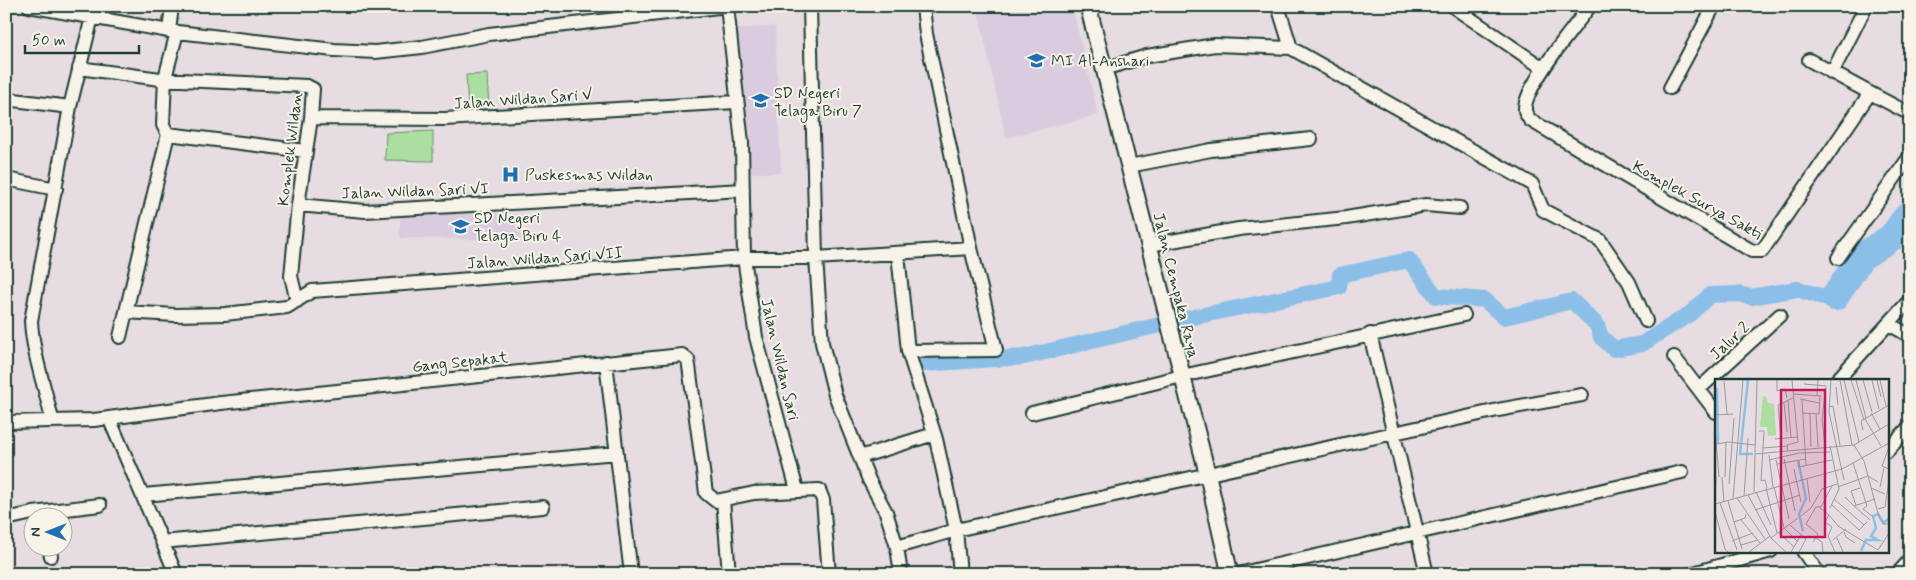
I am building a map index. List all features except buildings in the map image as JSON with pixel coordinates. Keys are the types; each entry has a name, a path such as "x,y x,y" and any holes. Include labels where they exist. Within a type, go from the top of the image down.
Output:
{"street":[{"path":"29,6 174,32 334,50 375,52 645,11 727,6"},
{"path":"120,337 168,134 163,125 166,78 174,32 172,6"},
{"name":"Jalan Wildan Sari","path":"727,6 736,102 742,143 744,258 756,337 796,490"},
{"path":"810,6 816,258 825,359 835,395 876,495 886,512 897,547 901,574"},
{"path":"908,351 996,350 971,248 926,34 923,6"},
{"name":"Jalan Cempaka Raya","path":"1088,6 1208,476 1230,574"},
{"path":"1278,6 1291,48"},
{"path":"1452,6 1543,68"},
{"name":"Komplek Surya Sakti","path":"1590,6 1543,68 1526,102 1524,111 1530,120 1757,253 1762,251 1870,93"},
{"path":"1670,88 1714,6"},
{"path":"1832,73 1866,6"},
{"path":"52,420 44,379 34,352 31,322 70,108 92,17"},
{"path":"1104,70 1147,56 1215,45 1291,48 1532,184 1543,210 1600,240 1629,282 1646,321"},
{"path":"1809,60 1910,114"},
{"name":"Komplek Wildan","path":"79,68 166,78 307,86 314,92 298,205 292,276 298,301"},
{"path":"6,99 70,108"},
{"name":"Jalan Wildan Sari V","path":"311,118 445,119 736,102"},
{"path":"168,134 306,151"},
{"path":"1129,166 1211,150 1311,139"},
{"path":"1838,258 1910,156"},
{"path":"6,179 56,189"},
{"name":"Jalan Wildan Sari VI","path":"298,205 365,211 743,190"},
{"path":"1149,246 1239,229 1346,218 1426,205 1460,208"},
{"name":"Jalan Wildan Sari VII","path":"126,312 176,316 225,314 288,307 312,291 744,258 816,258 971,248"},
{"path":"898,254 908,351 934,434 956,530 960,574"},
{"path":"1838,379 1910,300"},
{"path":"1032,413 1182,376 1464,315"},
{"name":"Jalur 2","path":"1699,390 1780,315"},
{"path":"1889,324 1910,336"},
{"path":"1370,334 1427,574"},
{"name":"Gang Sepakat","path":"6,422 109,418 221,403 675,354 682,355 688,360 703,486 710,498 723,500"},
{"path":"1674,358 1715,411"},
{"path":"606,362 631,574"},
{"path":"897,547 956,530 1208,476 1392,433 1582,395"},
{"path":"109,418 176,574"},
{"path":"1888,450 1910,426"},
{"path":"860,457 934,434"},
{"path":"143,495 617,453"},
{"path":"1238,574 1682,472"},
{"path":"729,574 723,500 754,493 816,489 822,494 828,574"},
{"path":"72,510 100,505"},
{"path":"162,542 543,507"},
{"path":"6,519 22,517"},
{"path":"1690,574 1768,552"},
{"path":"1804,552 1819,574"},
{"path":"1897,574 1910,560"}],"shaded area":[{"name":"MI Al-Anshari","path":"977,6 1072,6 1098,115 1006,138"},
{"name":"SD Negeri Telaga Biru 7","path":"775,26 781,173 748,173 737,29"},
{"name":"SD Negeri Telaga Biru 4","path":"400,213 520,214 521,240 400,238"}],"green space":[{"path":"487,74 489,109 468,110 466,75"},
{"path":"433,131 433,161 385,160 386,133"}],"waterway":[{"path":"1835,297 1861,257 1892,237 1910,213"},
{"path":"923,364 1024,357 1198,316 1339,287 1340,275 1409,260 1436,296 1485,300 1504,317 1572,301 1597,325 1601,337 1614,349 1642,344 1691,313 1710,295 1739,294 1751,297 1797,289 1823,297 1835,297"}],"place":[{"name":"MI Al-Anshari","path":"1037,60"},
{"name":"SD Negeri Telaga Biru 7","path":"760,101"},
{"name":"Puskesmas Wildan","path":"511,174"},
{"name":"SD Negeri Telaga Biru 4","path":"460,226"}]}
